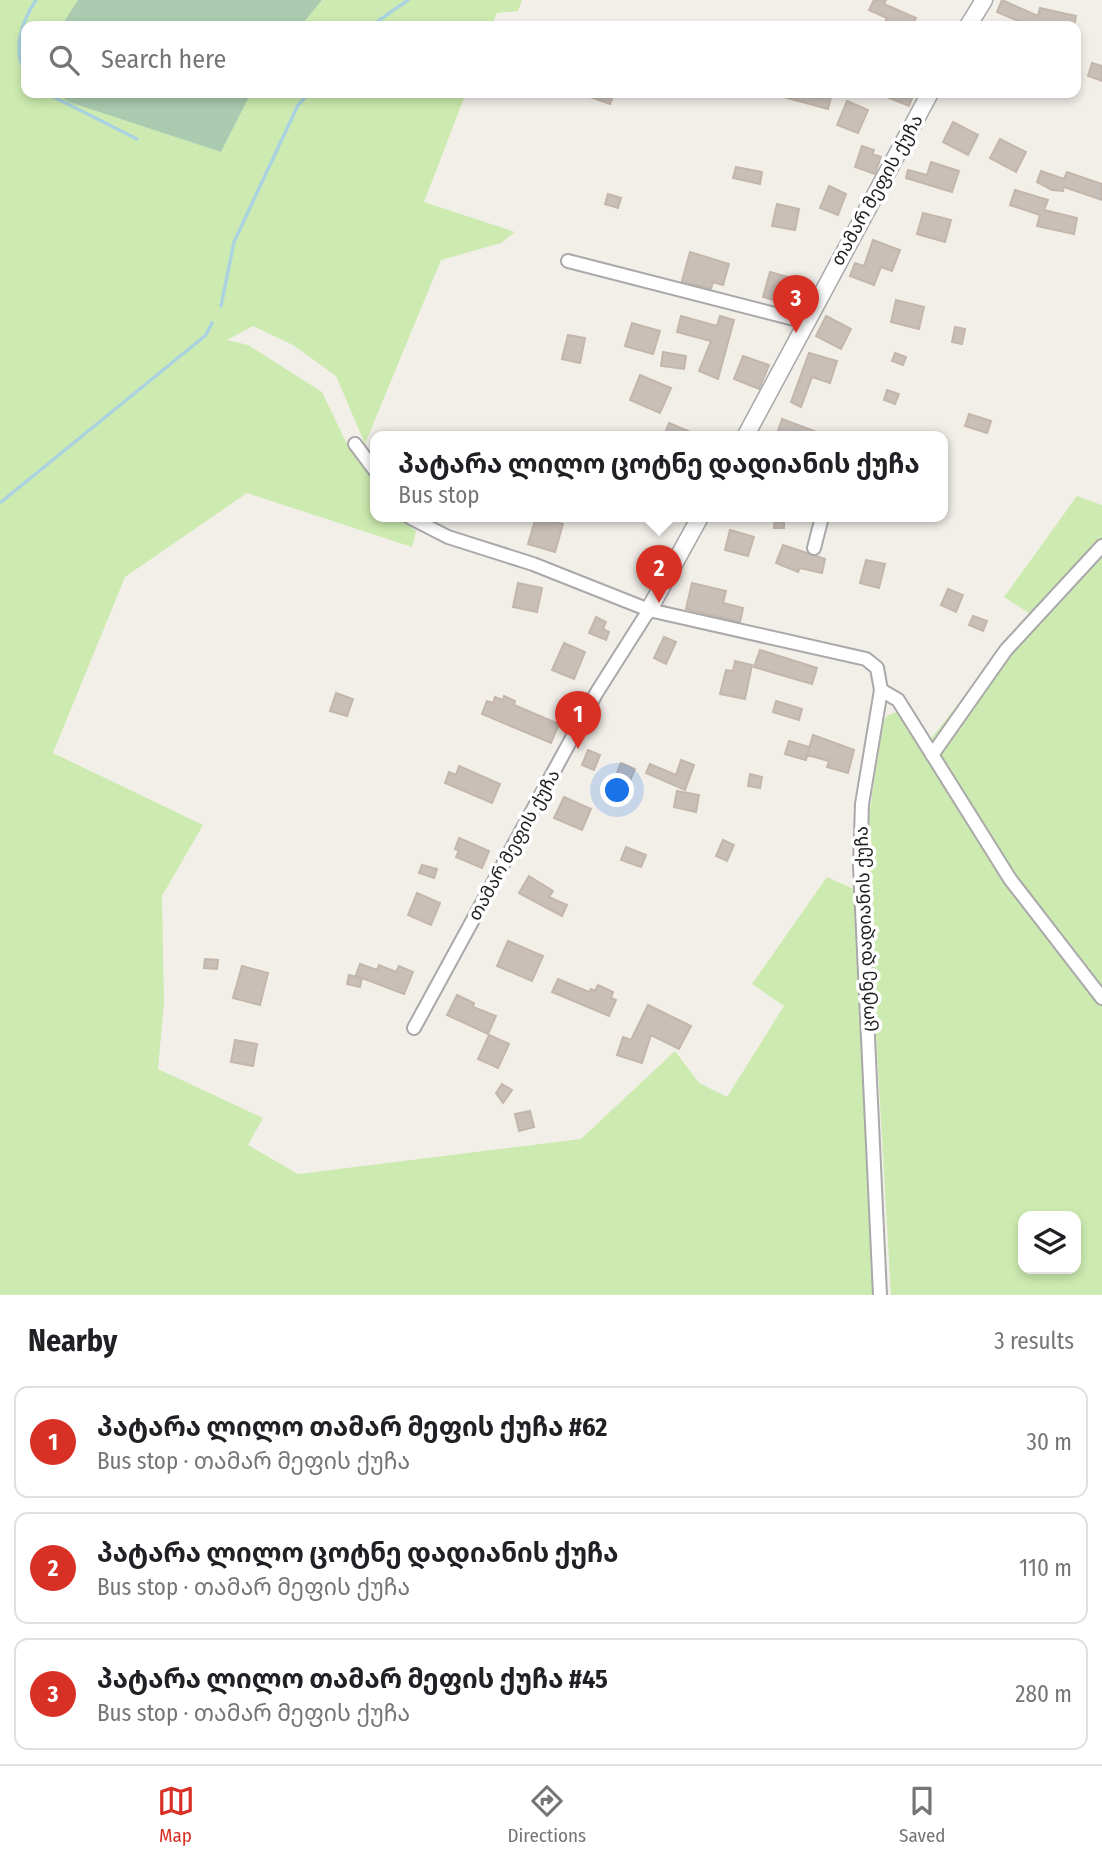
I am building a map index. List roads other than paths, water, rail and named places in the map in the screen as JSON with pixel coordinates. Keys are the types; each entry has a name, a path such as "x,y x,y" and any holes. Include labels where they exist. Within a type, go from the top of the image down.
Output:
{"street":[{"path":"971,21 984,0"},
{"name":"თამარ მეფის ქუჩა","path":"748,431 927,98"},
{"path":"568,261 806,322"},
{"path":"355,444 370,464"},
{"path":"419,522 448,537 533,564 649,610 866,659 877,668 881,690 898,700 1010,878 1102,998"},
{"name":"თამარ მეფის ქუჩა","path":"414,1028 597,692 649,610 697,522"},
{"path":"814,548 821,522"},
{"path":"932,755 1006,650 1102,546"},
{"name":"ცოტნე დადიანის ქუჩა","path":"880,1295 860,866 862,804 881,690"}],"waterway":[{"path":"25,21 36,0"},
{"path":"378,21 408,0"},
{"path":"21,32 21,61"},
{"path":"56,98 137,139"},
{"path":"221,306 234,242 298,105 304,98"},
{"path":"0,503 206,335 212,323"}],"place":[{"name":"პატარა ლილო თამარ მეფის ქუჩა #45","path":"796,333"},
{"name":"პატარა ლილო ცოტნე დადიანის ქუჩა","path":"659,603"},
{"name":"პატარა ლილო თამარ მეფის ქუჩა #62","path":"578,749"}]}
